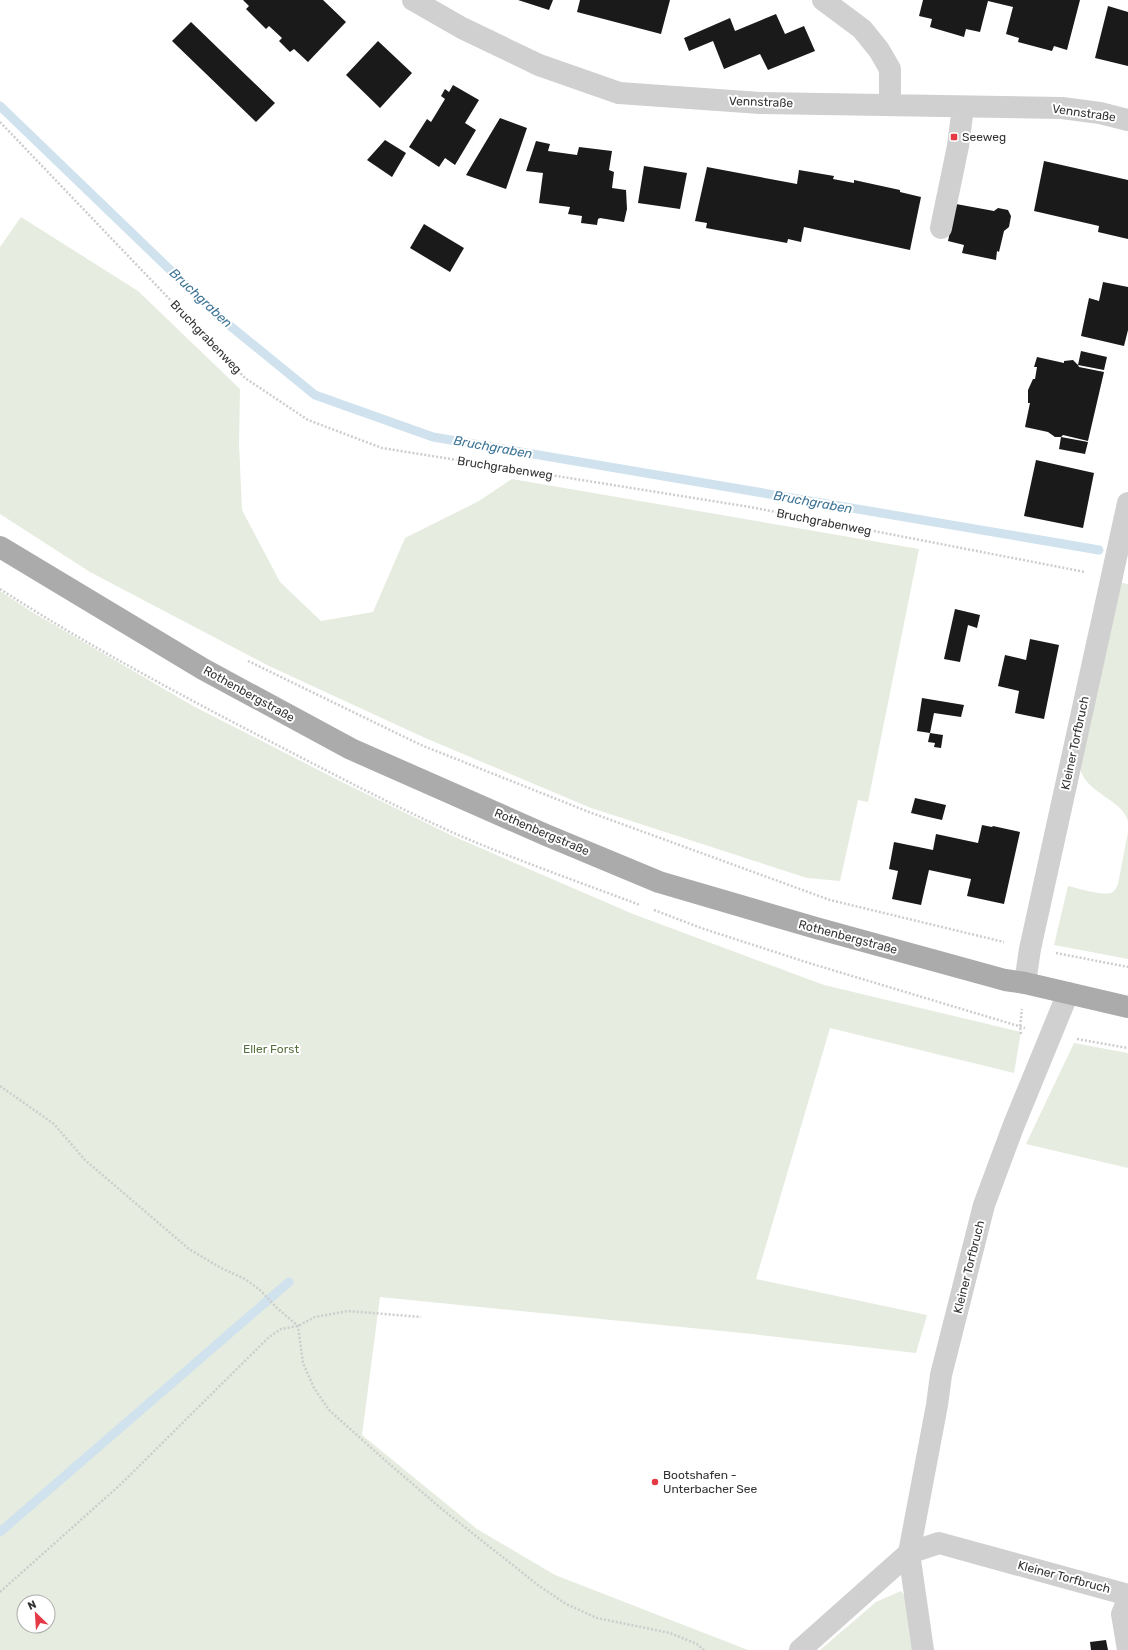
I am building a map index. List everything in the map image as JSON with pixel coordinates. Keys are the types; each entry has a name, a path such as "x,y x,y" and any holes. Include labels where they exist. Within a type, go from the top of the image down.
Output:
{"main road":[{"name":"Rothenbergstraße","path":"0,548 203,669 351,749 560,841 659,882 823,930 1005,980 1025,983 1128,1007"}],"street":[{"name":"Vennstraße","path":"413,0 462,28 539,65 620,93 760,103 1062,108 1100,113 1128,120"},
{"path":"823,0 862,29 879,50 890,69 890,105"},
{"path":"941,228 958,146 964,107"},
{"name":"Kleiner Torfbruch","path":"1025,983 1030,949 1128,503"},
{"name":"Kleiner Torfbruch","path":"909,1553 942,1375 984,1205 1013,1127 1068,993"},
{"name":"Kleiner Torfbruch","path":"800,1650 909,1553 939,1543 1128,1595"},
{"path":"909,1553 923,1650"},
{"path":"1128,1598 1122,1614 1128,1650"}],"path":[{"name":"Bruchgrabenweg","path":"0,122 245,378 308,420 382,448 750,507 1112,577"},
{"path":"246,660 421,745 611,820 830,900 1030,949 1128,967"},
{"path":"0,1086 54,1124 85,1160 189,1249 221,1268 245,1279 260,1290 277,1308 298,1326 303,1363 314,1388 330,1410 386,1462 443,1510 538,1585 566,1604 597,1618 670,1633 697,1644 704,1650"},
{"path":"0,1592 120,1485 269,1337 281,1329 298,1326 315,1316 348,1311 421,1317"}],"green space":[{"path":"21,217 138,291 240,389 239,443 242,510 280,582 321,621 373,612 405,538 479,501 512,479 919,549 868,802 858,800 840,881 807,878 591,808 423,737 269,666 90,572 0,514 0,247"},
{"path":"1117,582 1128,584 1128,821 1119,807 1089,784 1083,777 1080,768"},
{"name":"Eller Forst","path":"0,591 32,612 195,707 342,782 455,837 633,914 824,985 1021,1032 1014,1073 830,1028 756,1279 927,1315 916,1353 752,1334 380,1297 362,1435 477,1529 555,1575 748,1650 0,1650"},
{"path":"1128,832 1128,959 1054,945 1068,886 1091,892 1104,893 1113,892 1116,888"},
{"path":"1074,1043 1128,1053 1128,1168 1026,1144"},
{"path":"901,1591 908,1600 913,1650 820,1650 876,1602"}],"building":[{"path":"243,0 323,0 346,22 308,62 294,49 290,52 279,41 282,38 269,26 266,29 246,9 249,6"},
{"path":"518,0 553,0 549,10"},
{"path":"580,0 670,0 661,34 577,12"},
{"path":"923,0 1080,0 1067,50 1054,46 1052,51 1018,42 1019,38 1006,34 1013,7 988,1 980,32 966,29 964,37 930,27 932,19 919,16"},
{"path":"1108,6 1128,12 1128,66 1095,58"},
{"path":"776,14 785,34 804,26 815,51 768,70 760,54 724,69 713,41 689,51 684,38 730,18 735,31"},
{"path":"191,22 275,103 256,122 172,41"},
{"path":"378,41 412,73 380,108 346,75"},
{"path":"453,85 479,100 465,123 476,130 455,165 445,158 439,167 409,147 427,119 431,122 445,99 441,96 445,89 449,92"},
{"path":"500,118 527,128 506,189 466,175"},
{"path":"385,140 406,153 392,177 367,160"},
{"path":"536,141 550,144 548,151 577,155 579,147 612,151 609,170 614,172 612,188 626,190 627,209 624,222 600,218 598,219 597,225 581,223 582,216 568,214 570,207 539,203 543,173 526,171"},
{"path":"1044,161 1128,180 1128,239 1098,232 1099,226 1034,211"},
{"path":"644,166 687,173 680,209 638,203"},
{"path":"707,167 797,184 799,170 834,176 833,179 854,183 854,180 900,190 900,192 921,197 910,250 804,227 801,242 788,239 787,243 706,228 707,223 695,221"},
{"path":"956,204 994,211 998,208 1008,210 1011,216 1009,227 1004,231 999,252 997,251 996,260 962,253 964,245 948,241"},
{"path":"424,224 464,248 450,272 410,248"},
{"path":"1103,282 1128,287 1128,330 1124,346 1081,336 1089,298 1099,301"},
{"path":"1081,351 1107,357 1104,370 1078,365"},
{"path":"1037,357 1064,363 1064,361 1073,360 1079,367 1104,372 1088,441 1063,435 1061,437 1055,437 1048,432 1025,427 1030,403 1028,403 1028,390 1033,379 1035,379 1037,367 1034,367"},
{"path":"1061,437 1088,442 1085,454 1059,449"},
{"path":"1036,460 1094,473 1083,528 1024,516"},
{"path":"955,609 980,615 977,628 968,625 960,662 944,659"},
{"path":"1030,639 1059,645 1044,719 1015,713 1019,691 998,686 1005,655 1026,660"},
{"path":"922,698 964,705 961,717 934,713 930,733 917,731"},
{"path":"930,733 943,735 941,748 934,747 935,743 928,742"},
{"path":"915,798 946,805 942,820 911,813"},
{"path":"982,825 1020,832 1004,904 967,896 971,879 929,870 921,905 892,899 898,871 889,869 894,842 933,850 936,834 978,843"},
{"path":"1106,1640 1108,1650 1091,1650 1090,1642"}],"waterway":[{"name":"Bruchgraben","path":"0,106 218,316 315,395 433,437 1099,550"},
{"path":"0,1532 289,1282"}],"place":[{"name":"Seeweg","path":"954,137"},
{"name":"Bootshafen - Unterbacher See","path":"655,1482"}]}
